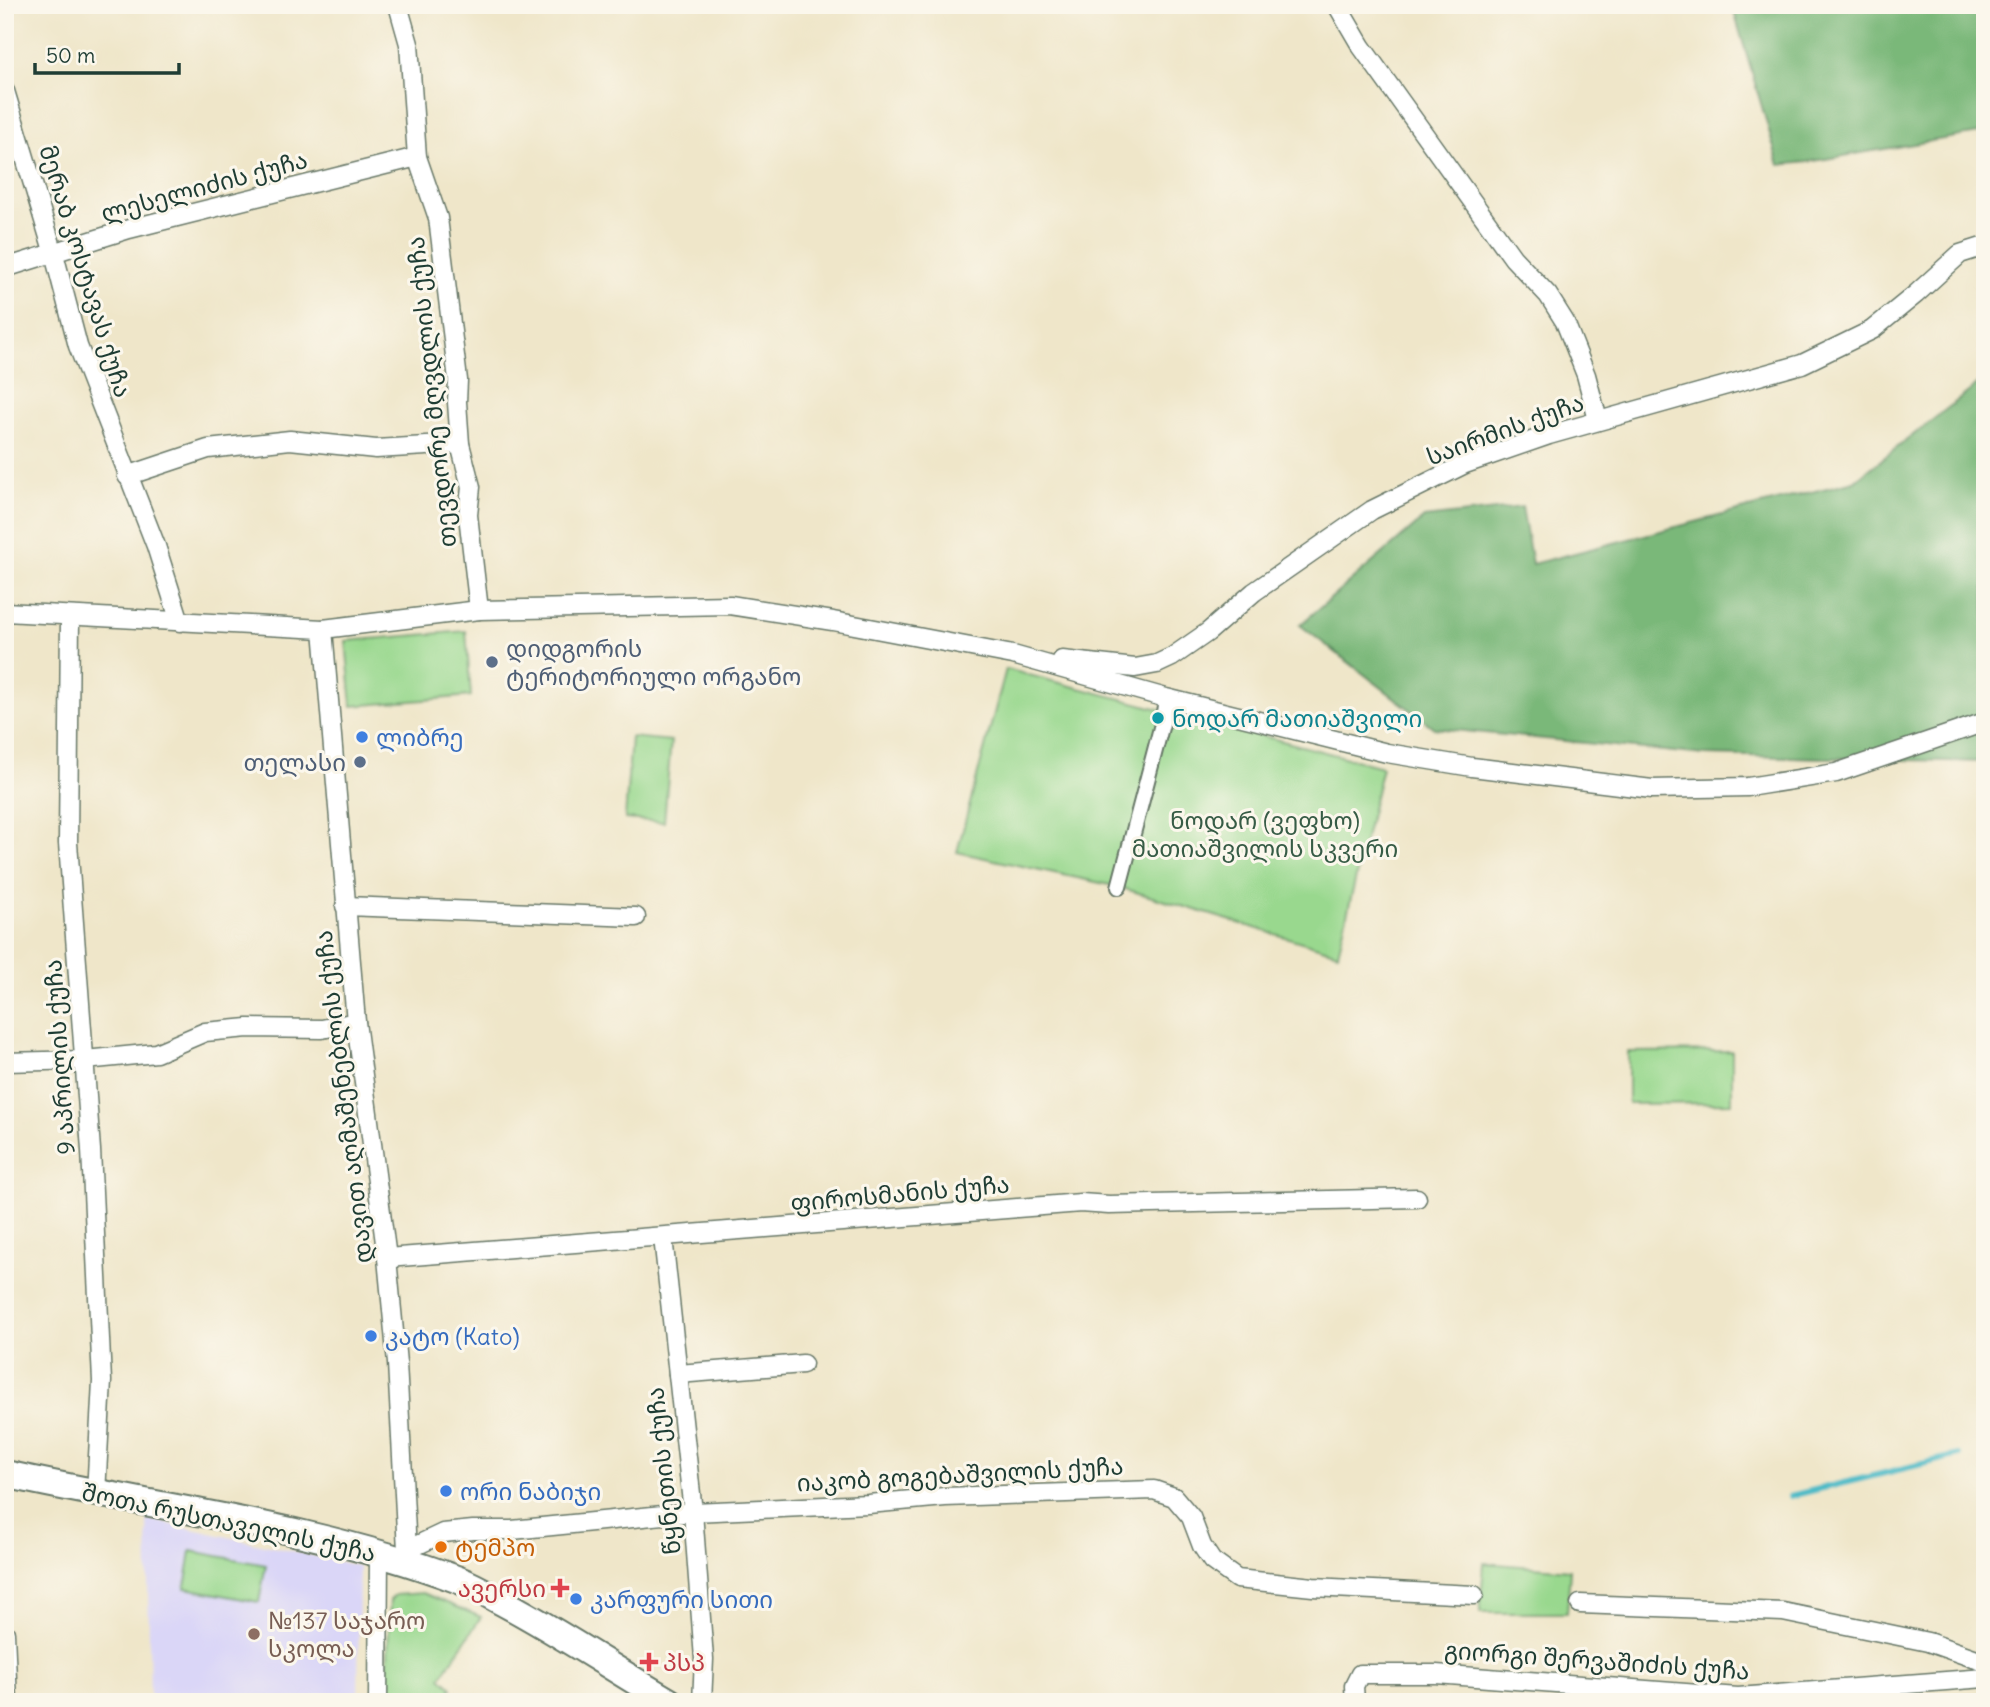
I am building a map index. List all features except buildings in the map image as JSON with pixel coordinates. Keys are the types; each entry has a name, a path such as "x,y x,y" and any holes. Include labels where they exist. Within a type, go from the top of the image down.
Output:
{"main road":[{"name":"შოთა რუსთაველის ქუჩა","path":"5,1474 328,1538 379,1552 406,1555 523,1613 670,1702"}],"street":[{"name":"თევდორე მღვდლის ქუჩა","path":"398,5 409,44 417,157 438,218 458,380 460,444 471,487 468,515 479,610"},
{"path":"1337,5 1361,46 1513,258 1548,295 1565,322 1586,375 1598,421"},
{"name":"მერაბ კოსტავას ქუჩა","path":"5,92 54,254 78,346 156,545 180,622"},
{"name":"ლესელიძის ქუჩა","path":"5,268 129,229 417,157"},
{"name":"საირმის ქუჩა","path":"1013,655 1135,668 1157,664 1199,639 1254,592 1372,510 1465,464 1598,421 1802,364 1871,330 1960,254 1985,246"},
{"path":"127,476 208,449 290,440 376,449 460,444"},
{"path":"5,612 323,629 479,610 730,606 833,621 1013,655 1166,698 1387,753 1472,767 1652,789 1748,786 1836,773 1985,722"},
{"name":"9 აპრილის ქუჩა","path":"70,617 68,843 85,1060 102,1381 96,1494"},
{"name":"დავით აღმაშენებლის ქუჩა","path":"323,629 356,1022 387,1258 397,1363 406,1555"},
{"path":"1119,887 1163,720 1166,698"},
{"path":"345,906 636,917"},
{"path":"5,1062 85,1060 156,1053 205,1032 248,1028 322,1029 356,1022"},
{"name":"ფიროსმანის ქუჩა","path":"387,1258 1081,1203 1109,1205 1418,1198"},
{"name":"წყნეთის ქუჩა","path":"663,1237 693,1512 704,1659 702,1702"},
{"path":"678,1374 803,1364"},
{"name":"იაკობ გოგებაშვილის ქუჩა","path":"406,1555 443,1533 473,1530 512,1530 693,1512 868,1504 945,1497 1154,1490 1174,1497 1191,1517 1202,1546 1212,1561 1237,1579 1303,1587 1474,1595"},
{"path":"378,1702 379,1552"},
{"path":"1580,1604 1783,1612 1928,1642 1985,1662"},
{"path":"5,1633 8,1702"},
{"name":"გიორგი შერვაშიძის ქუჩა","path":"1354,1702 1354,1686 1360,1674 1378,1673 1436,1674 1737,1699 1985,1678"}],"shaded area":[{"name":"№137 საჯარო სკოლა","path":"147,1519 359,1566 358,1702 150,1702"}],"green space":[{"path":"1732,5 1985,5 1985,132 1779,165"},
{"path":"1985,379 1985,762 1704,755 1434,728 1300,625 1424,518 1522,507 1532,564 1854,481"},
{"path":"466,631 471,696 352,706 346,641"},
{"name":"ნოდარ (ვეფხო) მათიაშვილის სკვერი","path":"1006,669 1382,767 1338,953 1119,887 957,852"},
{"path":"631,737 671,741 664,822 625,819"},
{"path":"1732,1051 1732,1103 1628,1104 1628,1052"},
{"path":"191,1551 266,1565 259,1602 185,1588"},
{"path":"1484,1563 1570,1570 1567,1613 1480,1613"},
{"path":"423,1593 481,1617 441,1677 452,1687 446,1702 386,1702 390,1600 395,1595"}],"waterway":[{"path":"1790,1496 1959,1455"}],"place":[{"name":"დიდგორის ტერიტორიული ორგანო","path":"492,662"},
{"name":"ნოდარ მათიაშვილი","path":"1158,718"},
{"name":"ლიბრე","path":"362,737"},
{"name":"თელასი","path":"360,762"},
{"name":"კატო (Kato)","path":"371,1336"},
{"name":"ორი ნაბიჯი","path":"446,1491"},
{"name":"ტემპო","path":"441,1547"},
{"name":"ავერსი","path":"560,1588"},
{"name":"კარფური სითი","path":"576,1599"},
{"name":"№137 საჯარო სკოლა","path":"254,1634"},
{"name":"პსპ","path":"649,1662"}]}
